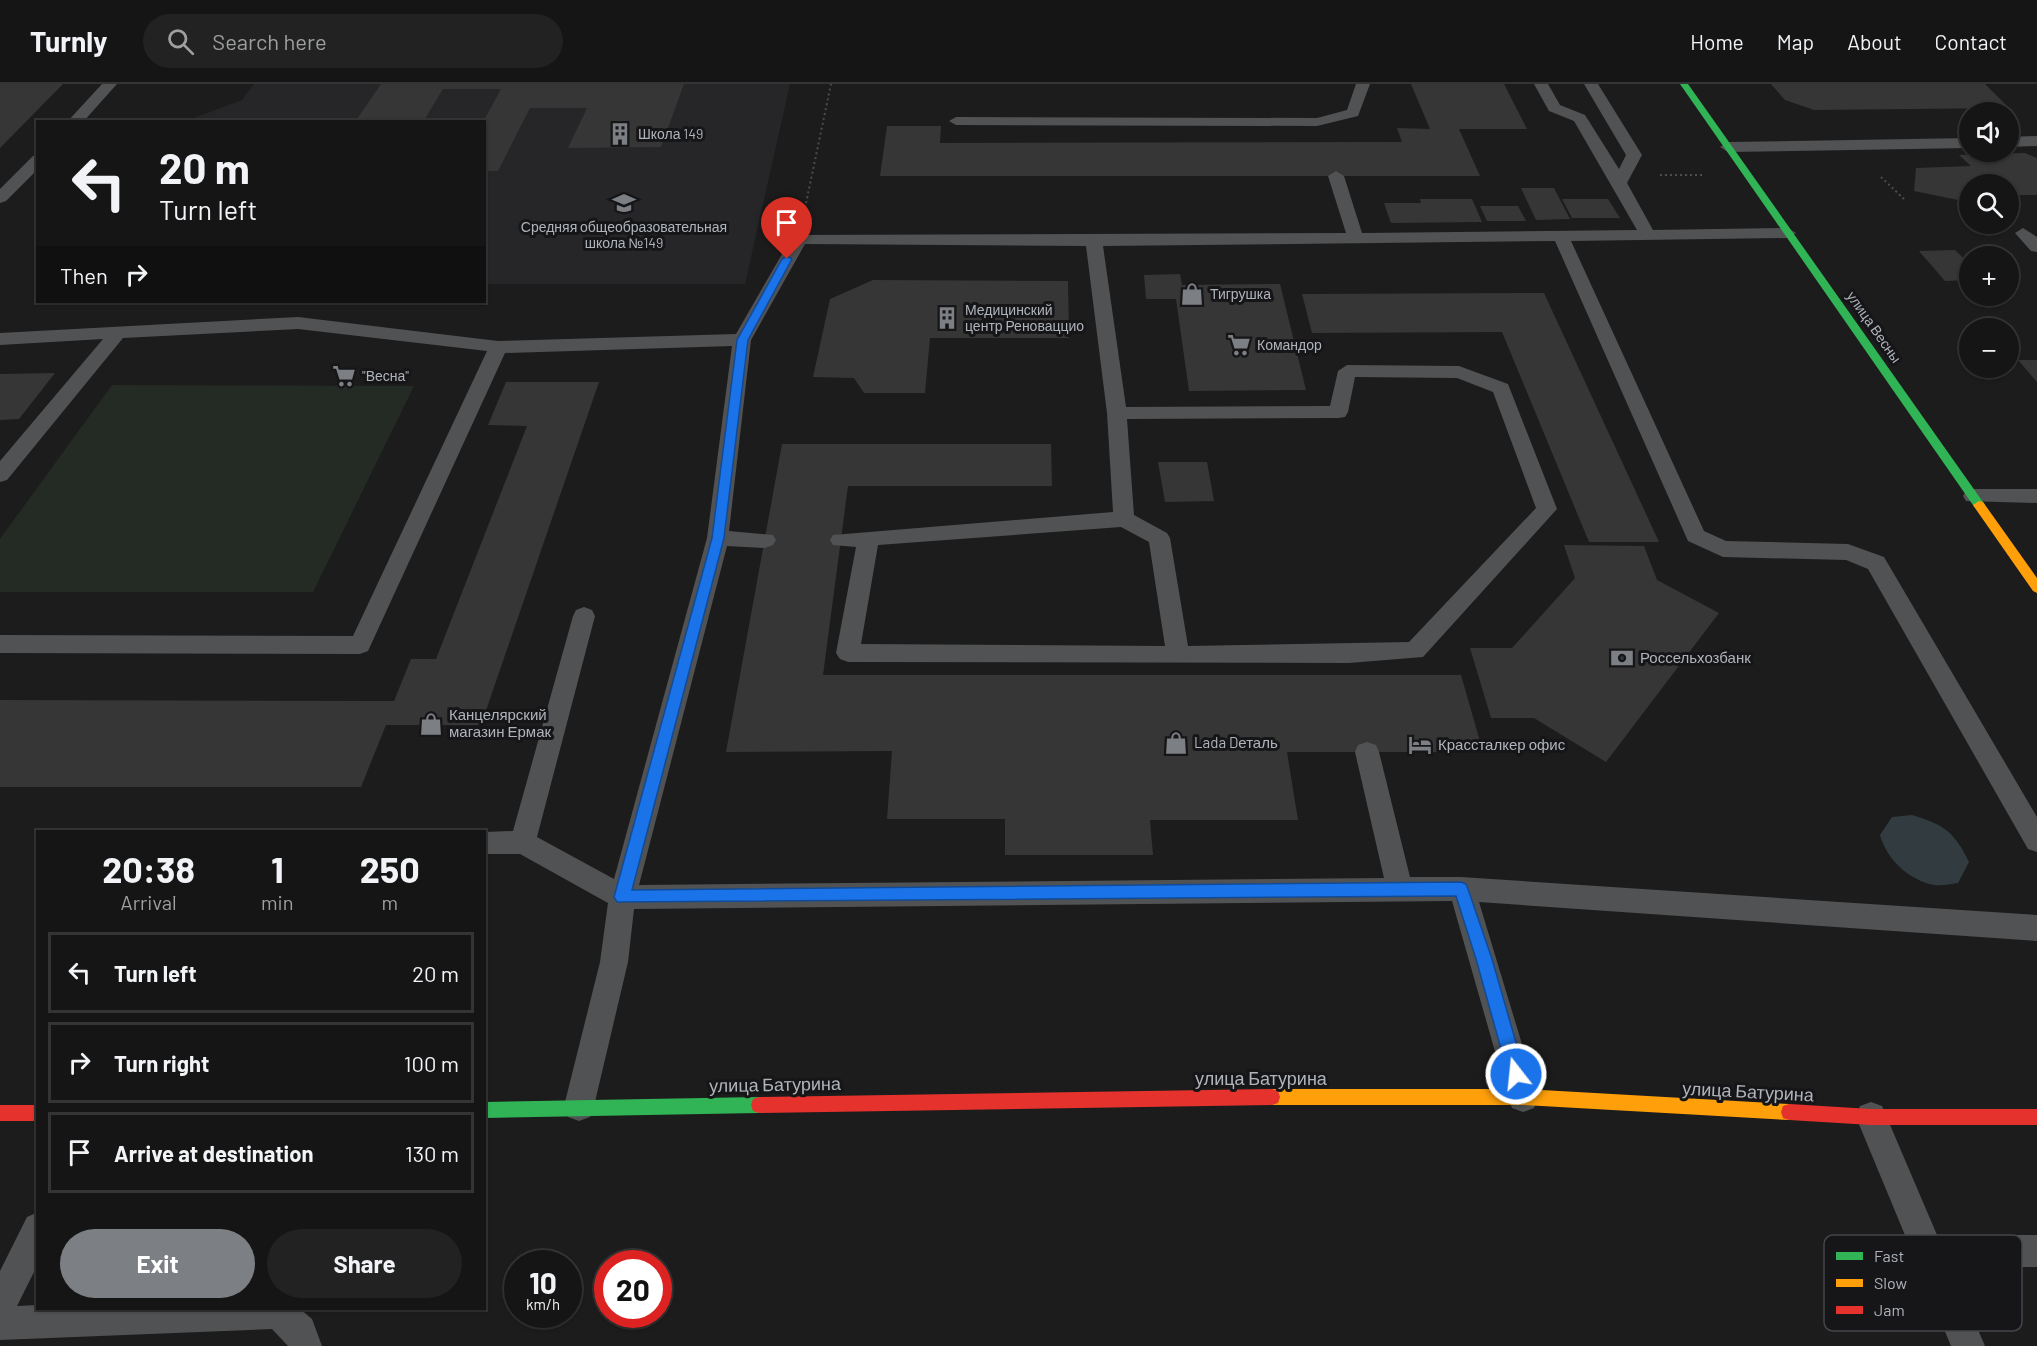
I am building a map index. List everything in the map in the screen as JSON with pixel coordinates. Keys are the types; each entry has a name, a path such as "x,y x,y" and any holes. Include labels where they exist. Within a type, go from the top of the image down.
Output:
{"street":[{"name":"улица Весны","path":"1684,84 2037,588"},
{"name":"улица Батурина","path":"486,1110 579,1106 1148,1096 1523,1097 1871,1117 2037,1117"},
{"path":"0,1113 36,1113"}],"lane":[{"path":"76,120 110,84"},
{"path":"956,121 1319,127 1353,113 1363,84"},
{"path":"1541,84 1554,108 1580,118 1648,235"},
{"path":"1591,84 1634,155 1619,183"},
{"path":"2019,142 2037,141"},
{"path":"1728,147 1959,143"},
{"path":"0,198 36,161"},
{"path":"1336,176 1356,239"},
{"path":"579,1106 614,962 622,897 718,538 742,340 799,238 1094,242 1788,233"},
{"path":"2023,233 2037,247"},
{"path":"1562,236 1696,536 1723,549 1848,552 1876,563 2037,841"},
{"path":"1094,242 1117,413 1124,519"},
{"path":"0,339 298,323 498,347 742,340"},
{"path":"0,475 116,334"},
{"path":"0,644 360,645 498,347"},
{"path":"868,540 848,653 1178,655 1350,664 1415,651 1547,509 1501,388 1460,372 1347,371 1338,412 1117,413"},
{"path":"1973,496 2037,496"},
{"path":"841,540 868,540 1124,519 1159,538 1178,655"},
{"path":"718,538 765,540"},
{"path":"523,842 584,616"},
{"path":"1367,752 1400,889"},
{"path":"486,843 523,842 622,897 1461,889 2037,928"},
{"path":"1461,889 1484,959 1523,1097"},
{"path":"1871,1117 1922,1235"},
{"path":"0,1306 36,1232"},
{"path":"0,1323 278,1312 300,1331 305,1346"},
{"path":"1962,1331 1968,1346"}],"path":[{"path":"799,238 831,84"},
{"path":"1876,172 1905,200"}],"shaded area":[{"name":"Средняя общеобразовательная школа №149","path":"254,84 790,84 745,284 486,284 486,120 188,120 242,100"},
{"path":"112,385 414,386 313,592 0,592 0,539"},
{"path":"1912,815 1940,826 1958,843 1969,862 1958,883 1937,885 1916,879 1900,868 1888,853 1880,835 1892,817"}],"building":[{"path":"0,84 63,84 0,148"},
{"name":"Школа 149","path":"381,84 684,84 661,147 568,148 587,108 530,108 498,171 486,171 486,120 484,120 501,89 443,89 424,120 356,120"},
{"path":"1411,84 1504,84 1527,129 1459,129 1480,176 880,176 887,126 941,126 940,143 1402,142 1397,128 1430,129"},
{"path":"1771,84 1985,84 2003,102 1959,102 1959,109 1814,110 1785,100"},
{"path":"2019,153 2037,158 2037,195 2019,195 2019,174 1959,174 1959,200 1914,191 1916,168 1971,166 1967,162 2019,162"},
{"path":"1521,188 1554,188 1570,219 1536,220"},
{"path":"1420,199 1472,199 1482,222 1391,223 1384,203 1421,203"},
{"path":"1562,199 1608,199 1620,218 1572,218"},
{"path":"1480,206 1518,206 1526,221 1487,221"},
{"path":"1955,250 1959,254 1959,280 1945,281 1919,251"},
{"name":"Командор","path":"1180,274 1182,285 1280,284 1306,390 1189,391 1176,299 1146,299 1144,275"},
{"name":"Медицинский центр Реноваццио","path":"873,280 1068,281 1069,338 930,338 925,393 864,393 854,378 813,377 830,299"},
{"path":"1544,293 1659,542 1589,542 1502,332 1312,333 1302,294"},
{"path":"2019,360 2037,360 2037,382 2019,361"},
{"path":"55,373 19,419 0,420 0,374"},
{"path":"506,382 599,382 481,725 386,725 361,787 0,787 0,700 394,701 411,659 436,659 527,426 488,425"},
{"path":"782,444 1051,444 1052,486 848,486 823,675 1461,675 1483,752 1287,752 1298,820 1150,820 1153,855 1005,855 1005,819 887,819 892,751 726,752"},
{"path":"1158,462 1207,462 1214,501 1165,502"},
{"path":"1564,545 1644,546 1657,580 1719,613 1606,762 1534,718 1491,718 1470,648 1512,648 1575,578"}],"traffic: fast":[{"path":"1684,84 1979,505"},
{"path":"486,1110 759,1105"}],"traffic: slow":[{"path":"1979,505 2037,588"},
{"path":"1272,1097 1523,1097 1789,1112"}],"traffic: jam":[{"path":"759,1105 1272,1097"},
{"path":"1789,1112 1871,1117 2037,1117"},
{"path":"0,1113 36,1113"}],"place":[{"name":"Школа 149","path":"620,134"},
{"name":"Средняя общеобразовательная школа №149","path":"624,203"},
{"name":"Тигрушка","path":"1192,294"},
{"name":"Медицинский центр Реноваццио","path":"947,318"},
{"name":"Командор","path":"1239,345"},
{"name":"\"Весна\"","path":"344,376"},
{"name":"Россельхозбанк","path":"1622,658"},
{"name":"Канцелярский магазин Ермак","path":"431,724"},
{"name":"Lada Dеталь","path":"1176,743"},
{"name":"Крассталкер офис","path":"1420,745"}],"route":[{"path":"787,259 742,340 718,538 622,897 1461,889 1484,959 1516,1074"}]}
